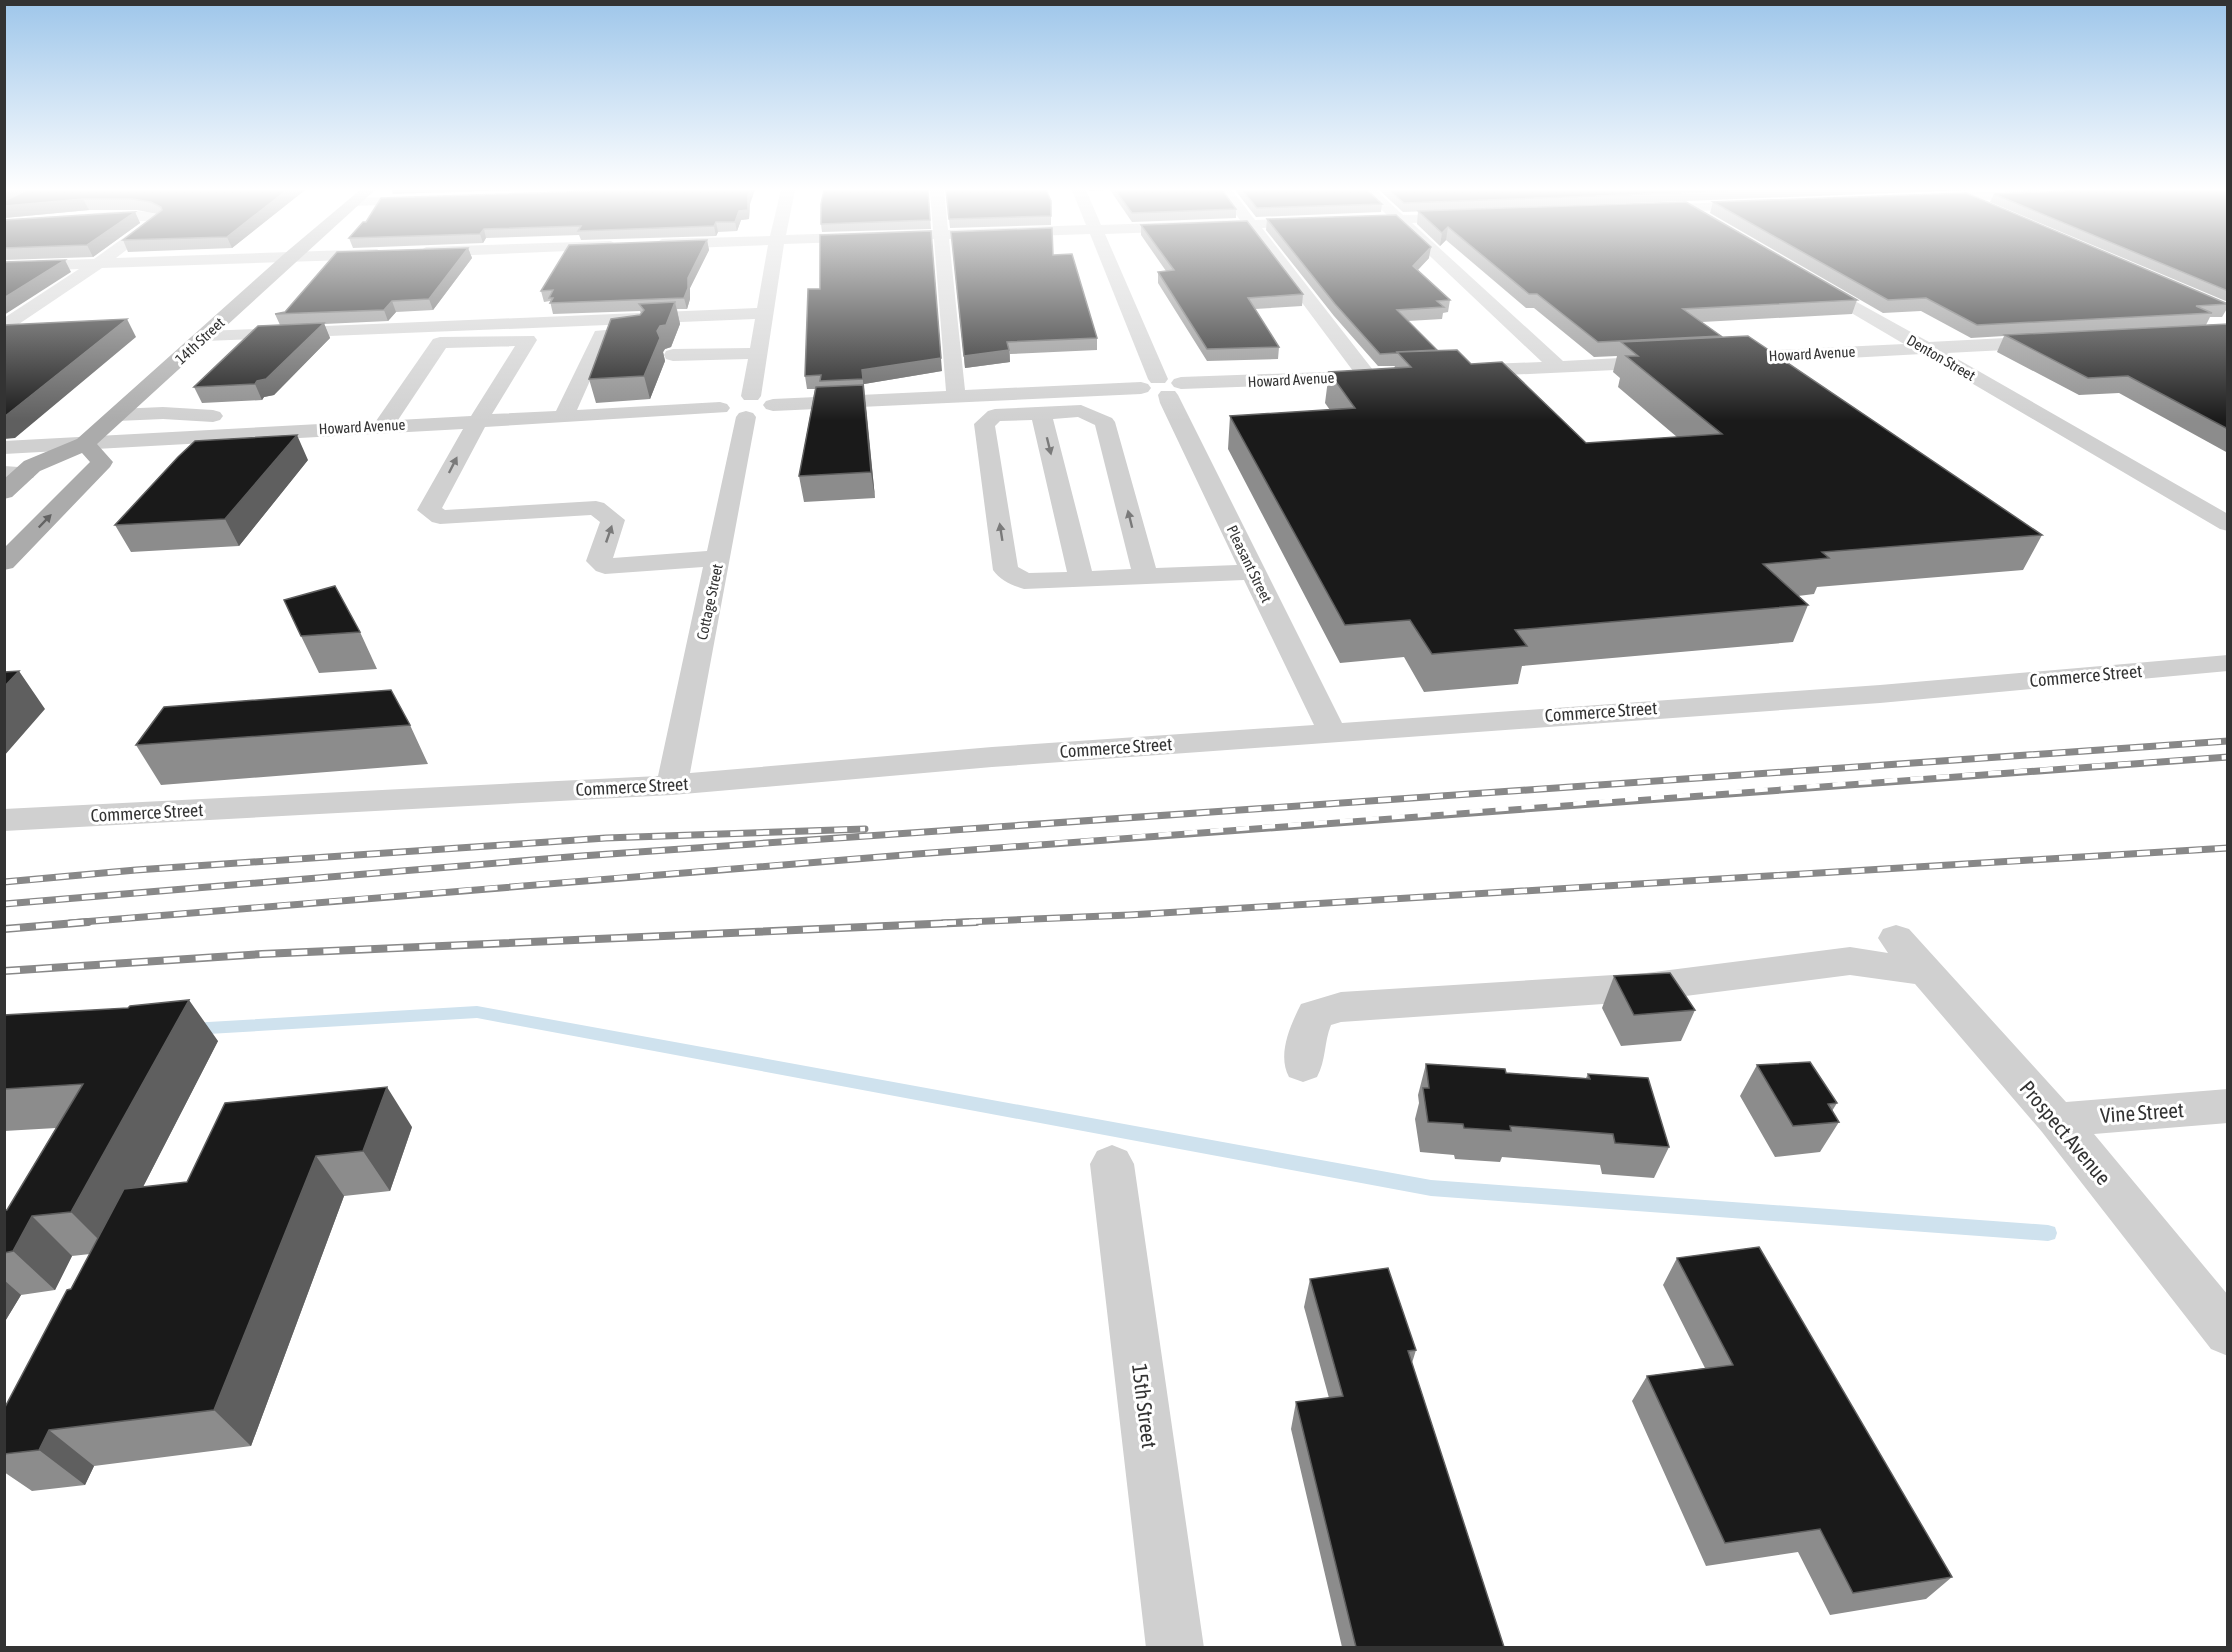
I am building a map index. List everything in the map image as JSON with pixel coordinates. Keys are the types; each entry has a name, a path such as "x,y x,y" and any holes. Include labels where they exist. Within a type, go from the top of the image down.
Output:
{"main road":[{"name":"14th Street","path":"4,492 15,473 85,444 279,267"},
{"path":"4,563 102,462 85,444"}],"street":[{"path":"4,326 93,267"},
{"name":"Cottage Street","path":"672,785 759,353 773,267"},
{"path":"943,267 956,396"},
{"name":"Pleasant Street","path":"1112,267 1170,403 1332,732"},
{"path":"1283,267 1367,376"},
{"path":"1451,267 1559,367"},
{"name":"Denton Street","path":"1800,275 2228,524"},
{"path":"205,336 764,320"},
{"path":"564,416 601,335 764,320"},
{"path":"383,426 440,343 528,340 478,421 429,510 440,517 596,508 613,520 599,561 605,566 719,558"},
{"name":"Howard Avenue","path":"1712,359 2065,341"},
{"path":"673,355 759,353"},
{"path":"1451,372 1677,361"},
{"name":"Howard Avenue","path":"4,448 720,408 735,399 748,407 765,398 771,400 772,405 1391,375"},
{"path":"305,430 314,413 311,410"},
{"path":"1145,575 1105,422 1081,411 995,416 984,424 1006,570 1023,581 1253,572"},
{"path":"117,415 163,413 223,415 206,420 189,436"},
{"path":"1041,413 1081,578"},
{"name":"Commerce Street","path":"4,820 672,785 992,757 1880,694 2228,663"},
{"name":"Prospect Avenue","path":"1896,938 2057,1120 2228,1333"},
{"path":"1303,1066 1307,1036 1316,1015 1341,1007 1646,987 1850,961 1927,972"},
{"name":"Vine Street","path":"2057,1120 2228,1107"},
{"name":"15th Street","path":"1112,1164 1175,1647"}],"building":[{"path":"4,267 54,267 4,298"},
{"path":"324,267 453,267 429,299 392,301 384,310 275,314 285,312"},
{"path":"556,267 693,267 688,278 688,288 684,298 550,303 553,298 549,298 553,290 541,291"},
{"path":"820,267 934,267 941,358 862,370 863,379 820,381 821,375 805,376 808,289 820,289"},
{"path":"955,267 1076,267 1097,338 1007,342 1009,350 964,356"},
{"path":"1172,267 1282,267 1303,294 1248,298 1279,347 1207,349 1158,272 1174,270"},
{"path":"1305,267 1414,267 1450,300 1437,301 1444,307 1397,310 1437,350 1380,354"},
{"path":"1496,267 1800,267 1857,300 1683,309 1721,336 1598,342 1537,294 1529,294"},
{"path":"1829,267 2141,267 2228,304 2196,306 2212,313 1977,325 1926,298 1888,300"},
{"path":"2170,267 2228,267 2228,291"},
{"path":"675,302 666,325 660,326 657,331 660,338 644,376 589,379 611,319 640,315 644,310 639,304"},
{"path":"127,319 4,417 4,325"},
{"path":"324,323 266,379 257,381 255,384 194,387 258,326"},
{"path":"2228,324 2228,429 2128,376 2088,378 2005,335"},
{"path":"1748,336 2042,535 1822,552 1829,558 1763,564 1808,605 1515,630 1527,646 1432,654 1410,620 1345,625 1230,416 1355,408 1329,372 1411,367 1397,352 1457,350 1471,364 1502,362 1586,443 1722,434 1626,356 1638,356 1621,342"},
{"path":"863,385 871,472 799,476 816,387"},
{"path":"297,435 225,519 115,525 195,441"},
{"path":"335,586 360,632 301,636 284,600"},
{"path":"19,671 4,687 4,672"},
{"path":"391,690 410,725 136,745 164,707"},
{"path":"1670,973 1695,1010 1634,1015 1614,976"},
{"path":"189,1000 71,1212 32,1216 13,1251 4,1253 4,1210 7,1210 83,1084 4,1089 4,1015 128,1008"},
{"path":"1810,1062 1837,1103 1828,1104 1839,1122 1793,1126 1757,1065"},
{"path":"1426,1064 1505,1069 1506,1073 1590,1079 1588,1074 1648,1078 1669,1147 1615,1143 1613,1134 1510,1126 1511,1131 1464,1128 1463,1124 1428,1122 1423,1088 1429,1088"},
{"path":"387,1087 363,1151 316,1156 214,1410 49,1430 39,1450 4,1454 4,1409 124,1189 187,1182 225,1103"},
{"path":"1759,1247 1952,1577 1853,1593 1820,1529 1725,1543 1647,1376 1733,1365 1677,1258"},
{"path":"1388,1268 1416,1350 1408,1351 1504,1647 1356,1647 1296,1402 1343,1396 1310,1279"}],"waterway":[{"path":"191,1029 477,1012 1431,1188 2048,1233"}],"railway":[{"path":"4,904 581,856 2228,741"},
{"path":"70,923 1149,836 2228,757"},
{"path":"4,882 136,870 606,838 865,829"},
{"path":"943,923 1129,915 2228,848"},
{"path":"4,929 88,922"},
{"path":"4,971 262,954 976,922"}]}
